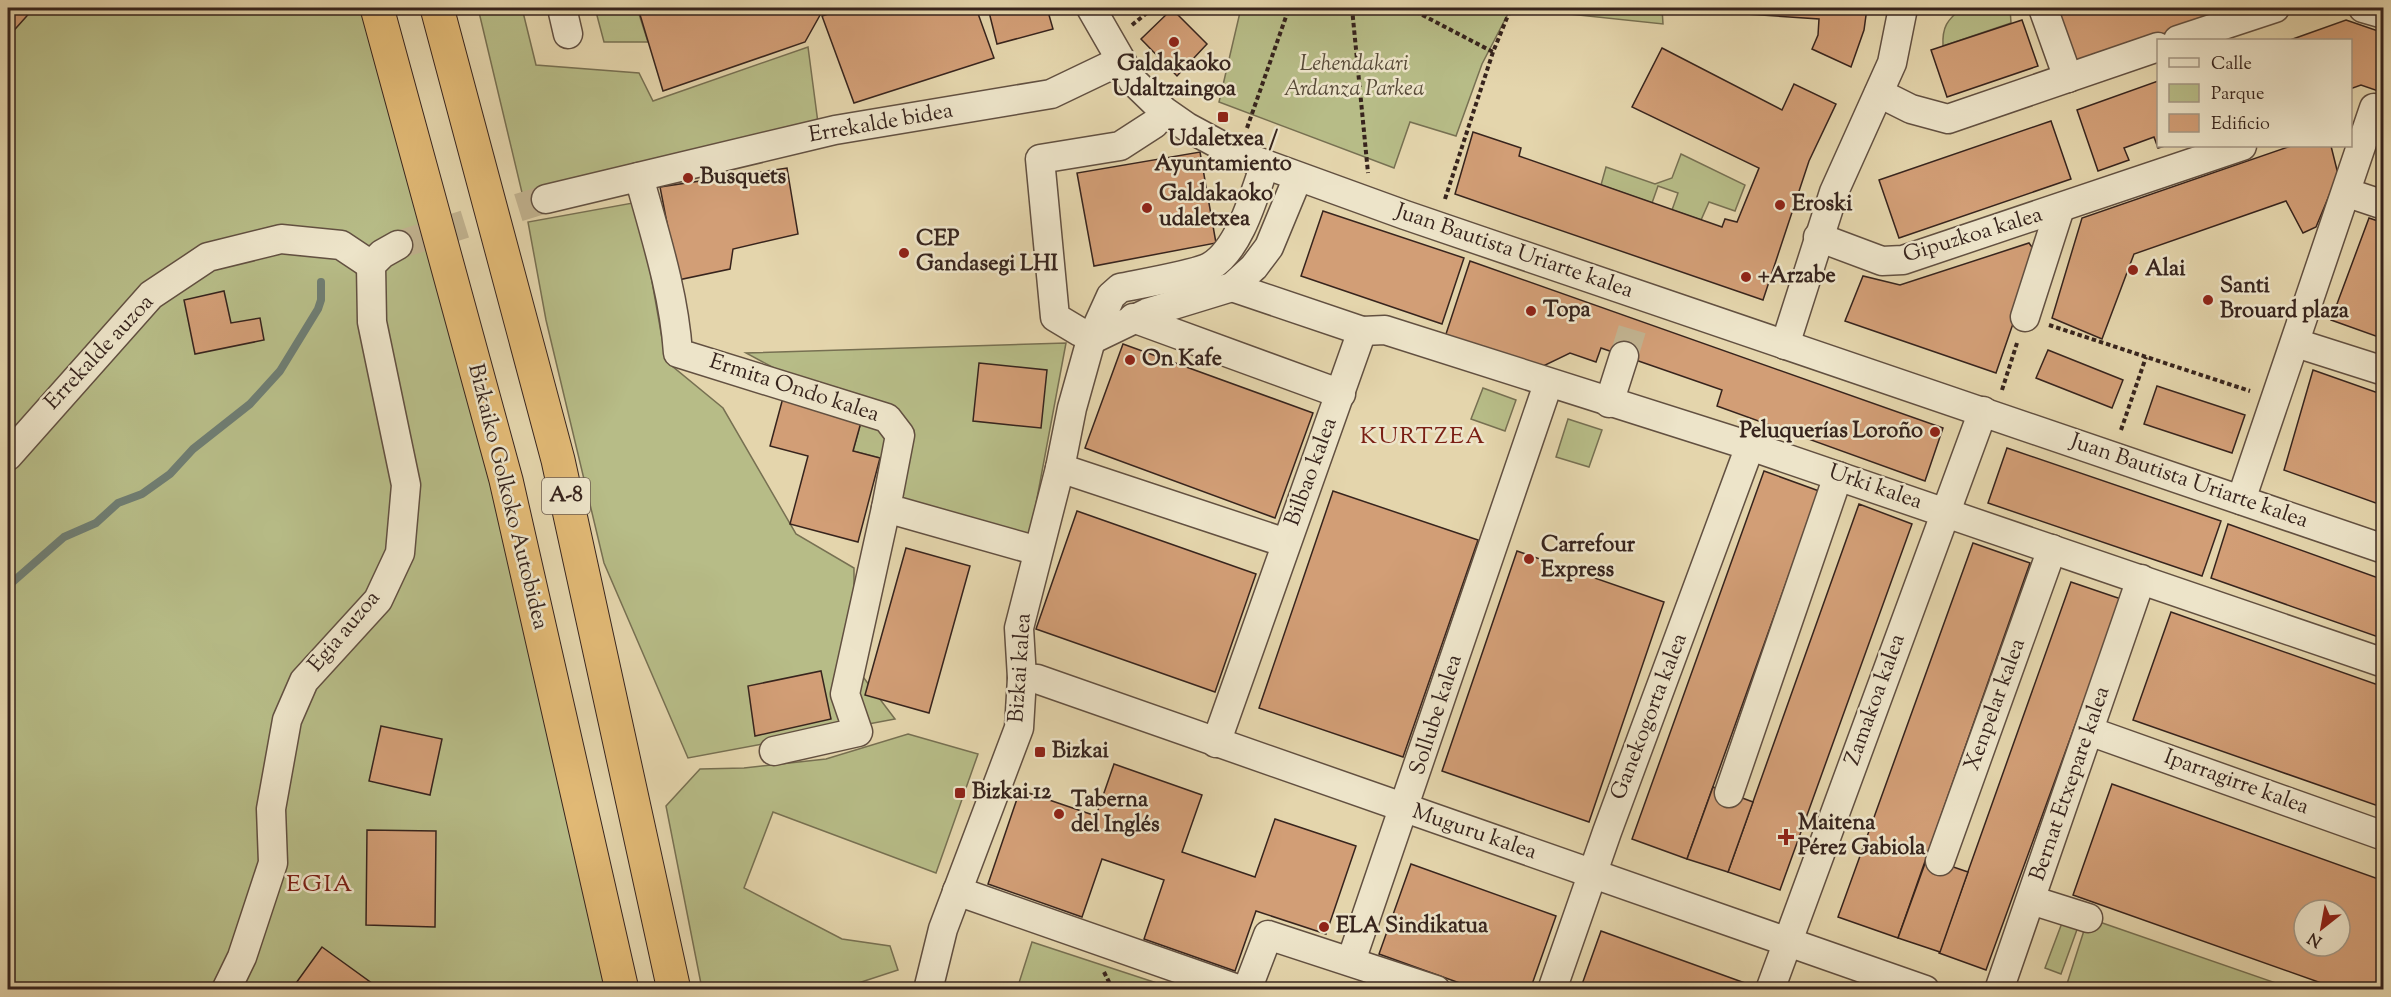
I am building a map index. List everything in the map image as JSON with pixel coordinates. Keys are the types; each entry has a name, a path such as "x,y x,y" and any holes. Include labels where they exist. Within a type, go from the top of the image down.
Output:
{"highway":[{"name":"Bizkaiko Golkoko Autobidea","path":"377,8 506,480 622,990"},
{"name":"A-8","path":"437,8 558,460 674,990"}],"street":[{"name":"Juan Bautista Uriarte kalea","path":"1091,8 1133,81 1164,111 1187,128 1238,154 1360,199 2384,549"},
{"path":"1785,345 1834,192 1892,63 1904,8"},
{"path":"2043,8 2068,78"},
{"path":"2181,39 2275,8"},
{"path":"2363,8 2384,14"},
{"path":"1879,93 1911,109 1948,119 2157,47"},
{"name":"Errekalde bidea","path":"546,199 835,130 1051,94 1120,61"},
{"path":"2241,500 2348,193 2370,110"},
{"path":"1154,124 1120,146 1040,159 1055,317 1085,336 1133,318 1232,287 1254,267 1269,247 1298,177"},
{"name":"Gipuzkoa kalea","path":"1818,237 1882,261 1903,260 2239,147"},
{"name":"Bizkai kalea","path":"928,990 943,930 1019,728 1022,678 1019,628 1060,468 1085,336 1107,302 1120,288 1210,267 1224,254 1238,233 1265,164"},
{"name":"Ermita Ondo kalea","path":"639,177 666,275 676,324 678,353 887,418 900,435 845,694 858,732 774,751"},
{"path":"2348,193 2384,205"},
{"name":"Gipuzkoa kalea","path":"2025,317 2060,208"},
{"name":"Errekalde auzoa","path":"8,456 151,295 208,257 281,239 341,245 372,265"},
{"path":"372,265 382,254 398,245"},
{"name":"Egia auzoa","path":"226,990 243,957 273,863 271,809 286,720 304,681 378,600 400,553 406,485 372,322 372,265"},
{"path":"1232,287 1362,331"},
{"path":"1133,318 1341,394"},
{"name":"Urki kalea","path":"1362,331 1385,330 1548,384 1750,446 2384,663"},
{"name":"Bilbao kalea","path":"1216,743 1362,331"},
{"path":"2296,343 2384,372"},
{"path":"1609,403 1624,356"},
{"name":"Sollube kalea","path":"1351,961 1405,809 1548,384"},
{"name":"Zamakoa kalea","path":"1770,990 1945,512 1988,413"},
{"name":"Ganekogorta kalea","path":"1552,990 1592,874 1750,446"},
{"path":"1060,468 1286,543"},
{"path":"1729,793 1838,476"},
{"path":"886,508 1038,551"},
{"name":"Xenpelar kalea","path":"1940,861 2052,549"},
{"name":"Bernat Etxepare kalea","path":"1999,990 2141,579"},
{"name":"Muguru kalea","path":"1022,678 1037,680 1787,942 1895,985 1925,990"},
{"name":"Iparragirre kalea","path":"2089,731 2384,836"},
{"path":"957,891 1240,990"},
{"path":"2031,900 2088,918"},
{"path":"1247,990 1268,935 1351,961 1421,987"}],"path":[{"path":"1238,154 1289,8"},
{"path":"1352,8 1369,170 1360,199"},
{"path":"1409,8 1493,52"},
{"path":"1447,193 1493,52 1511,8"},
{"path":"1988,413 2025,317 2277,399"},
{"path":"2112,455 2146,357"}],"green space":[{"path":"8,8 367,8 622,989 8,989"},
{"path":"478,8 522,8 536,65 639,73 653,101 808,47 818,123 524,201"},
{"path":"595,8 637,8 648,42 604,42"},
{"name":"Lehendakari Ardanza Parkea","path":"1241,8 1511,8 1482,64 1456,136 1410,122 1394,168 1219,102"},
{"path":"1511,8 1662,8 1663,24"},
{"path":"1962,8 2010,8 2011,23 1943,46 1946,24"},
{"path":"1681,154 1745,185 1735,211 1709,202 1701,220 1672,210 1678,193 1658,186 1652,203 1601,185 1606,167 1655,184 1672,178"},
{"path":"638,202 666,361 723,408 796,534 854,568 854,665 895,719 688,758 604,563 546,320 528,222"},
{"path":"1066,343 1029,541 898,499 880,458 853,451 863,415 746,353"},
{"path":"1483,388 1516,400 1505,431 1471,419"},
{"path":"1568,419 1602,430 1589,467 1556,457"},
{"path":"908,734 978,754 936,873 773,812 744,888 842,939 890,946 898,970 840,989 702,989 666,806 700,769 744,768 826,759"},
{"path":"2068,907 2083,913 2061,974 2045,968"},
{"path":"2088,918 2293,989 2065,990"},
{"path":"1032,942 1175,989 1017,989"}],"building":[{"path":"8,8 34,8 8,37"},
{"path":"638,8 824,8 805,42 663,91"},
{"path":"848,8 976,8 994,58 854,103 822,16"},
{"path":"988,8 1047,8 1053,29 997,44"},
{"path":"1686,8 1867,8 1864,30 1851,67 1812,49 1818,35 1819,19 1686,10"},
{"path":"2054,8 2245,8 2072,63"},
{"name":"Galdakaoko Udaltzaingoa","path":"1172,9 1207,44 1177,76 1141,39"},
{"path":"2022,20 2038,66 1947,97 1931,50"},
{"path":"2346,20 2384,33 2384,93 2361,85 2352,88 2352,39 2293,39"},
{"path":"1662,48 1782,110 1794,84 1836,104 1809,161 1763,300 1455,194 1473,132 1521,148 1519,156 1722,227 1725,219 1737,222 1759,168 1632,107"},
{"path":"2157,81 2157,145 2154,137 2124,148 2129,160 2098,171 2077,110"},
{"path":"2051,121 2071,179 1899,238 1879,180"},
{"path":"2288,147 2331,147 2338,174 2316,227 2303,233 2286,201 2134,254 2102,339 2052,318 2082,218"},
{"name":"Galdakaoko udaletxea","path":"1200,152 1216,243 1094,266 1077,173"},
{"path":"787,168 798,234 733,249 730,269 678,280 660,187"},
{"path":"1323,211 1464,258 1442,324 1301,276"},
{"path":"2369,218 2384,223 2384,339 2331,320"},
{"path":"2029,243 2037,254 1996,373 1845,321 1863,276 1900,285"},
{"path":"1470,261 1943,428 1925,481 1717,406 1722,390 1601,348 1596,362 1570,353 1533,371 1445,337"},
{"path":"224,291 231,323 260,318 264,340 195,354 184,300"},
{"path":"1123,344 1313,413 1275,518 1085,448"},
{"path":"2048,350 2123,380 2112,408 2036,378"},
{"path":"979,363 1047,370 1041,428 973,421"},
{"path":"2313,370 2384,395 2384,506 2284,470"},
{"path":"2157,386 2245,415 2232,453 2144,424"},
{"path":"784,394 863,415 853,451 880,458 858,542 790,524 808,456 770,446"},
{"path":"2007,448 2221,521 2202,576 1988,503"},
{"path":"1764,471 1819,491 1687,859 1632,839"},
{"path":"1333,491 1478,540 1403,757 1259,708"},
{"path":"1859,504 1912,524 1780,890 1728,872"},
{"path":"1077,511 1256,574 1215,692 1036,629"},
{"path":"2228,524 2384,580 2384,639 2211,578"},
{"path":"1973,543 2030,563 1898,938 1838,917"},
{"path":"906,548 970,566 929,713 865,695"},
{"path":"1517,551 1664,602 1589,822 1442,771"},
{"path":"2071,582 2121,599 1986,970 1939,953"},
{"path":"2171,612 2384,687 2384,808 2133,720"},
{"path":"821,671 831,719 755,736 748,686"},
{"path":"381,726 442,739 430,795 369,781"},
{"path":"1114,764 1202,795 1182,852 1255,877 1275,819 1356,846 1326,934 1256,911 1235,971 1144,939 1164,880 1102,859 1082,917 988,884 1020,790 1096,816"},
{"path":"2112,784 2384,881 2384,990 2341,990 2073,895"},
{"path":"1713,787 1753,802 1728,872 1687,859"},
{"path":"367,830 436,831 435,927 366,925"},
{"path":"1927,858 1968,872 1940,952 1898,938"},
{"path":"1411,864 1556,916 1530,990 1479,990 1379,954"},
{"path":"1601,931 1745,983 1743,990 1580,990"},
{"path":"322,947 373,984 369,990 291,990"}],"waterway":[{"path":"8,586 64,537 96,523 118,503 142,494 170,474 193,449 250,404 280,371 318,309 321,300 321,282"}],"tunnel":[{"path":"398,245 546,199"},
{"path":"1624,356 1635,320"}],"place":[{"name":"Galdakaoko Udaltzaingoa","path":"1174,42"},
{"name":"Udaletxea / Ayuntamiento","path":"1223,117"},
{"name":"Busquets","path":"688,178"},
{"name":"Eroski","path":"1780,205"},
{"name":"Galdakaoko udaletxea","path":"1147,208"},
{"name":"CEP Gandasegi LHI","path":"904,253"},
{"name":"Alai","path":"2133,270"},
{"name":"+Arzabe","path":"1746,277"},
{"name":"Santi Brouard plaza","path":"2208,300"},
{"name":"Topa","path":"1531,311"},
{"name":"On Kafe","path":"1130,360"},
{"name":"Peluquerías Loroño","path":"1935,432"},
{"name":"Carrefour Express","path":"1529,559"},
{"name":"Bizkai","path":"1040,752"},
{"name":"Bizkai 12","path":"960,793"},
{"name":"Taberna del Inglés","path":"1059,814"},
{"name":"Maitena Pérez Gabiola","path":"1786,837"},
{"name":"ELA Sindikatua","path":"1324,927"}],"district":[{"name":"KURTZEA","path":"1423,437"},
{"name":"EGIA","path":"320,885"}]}
